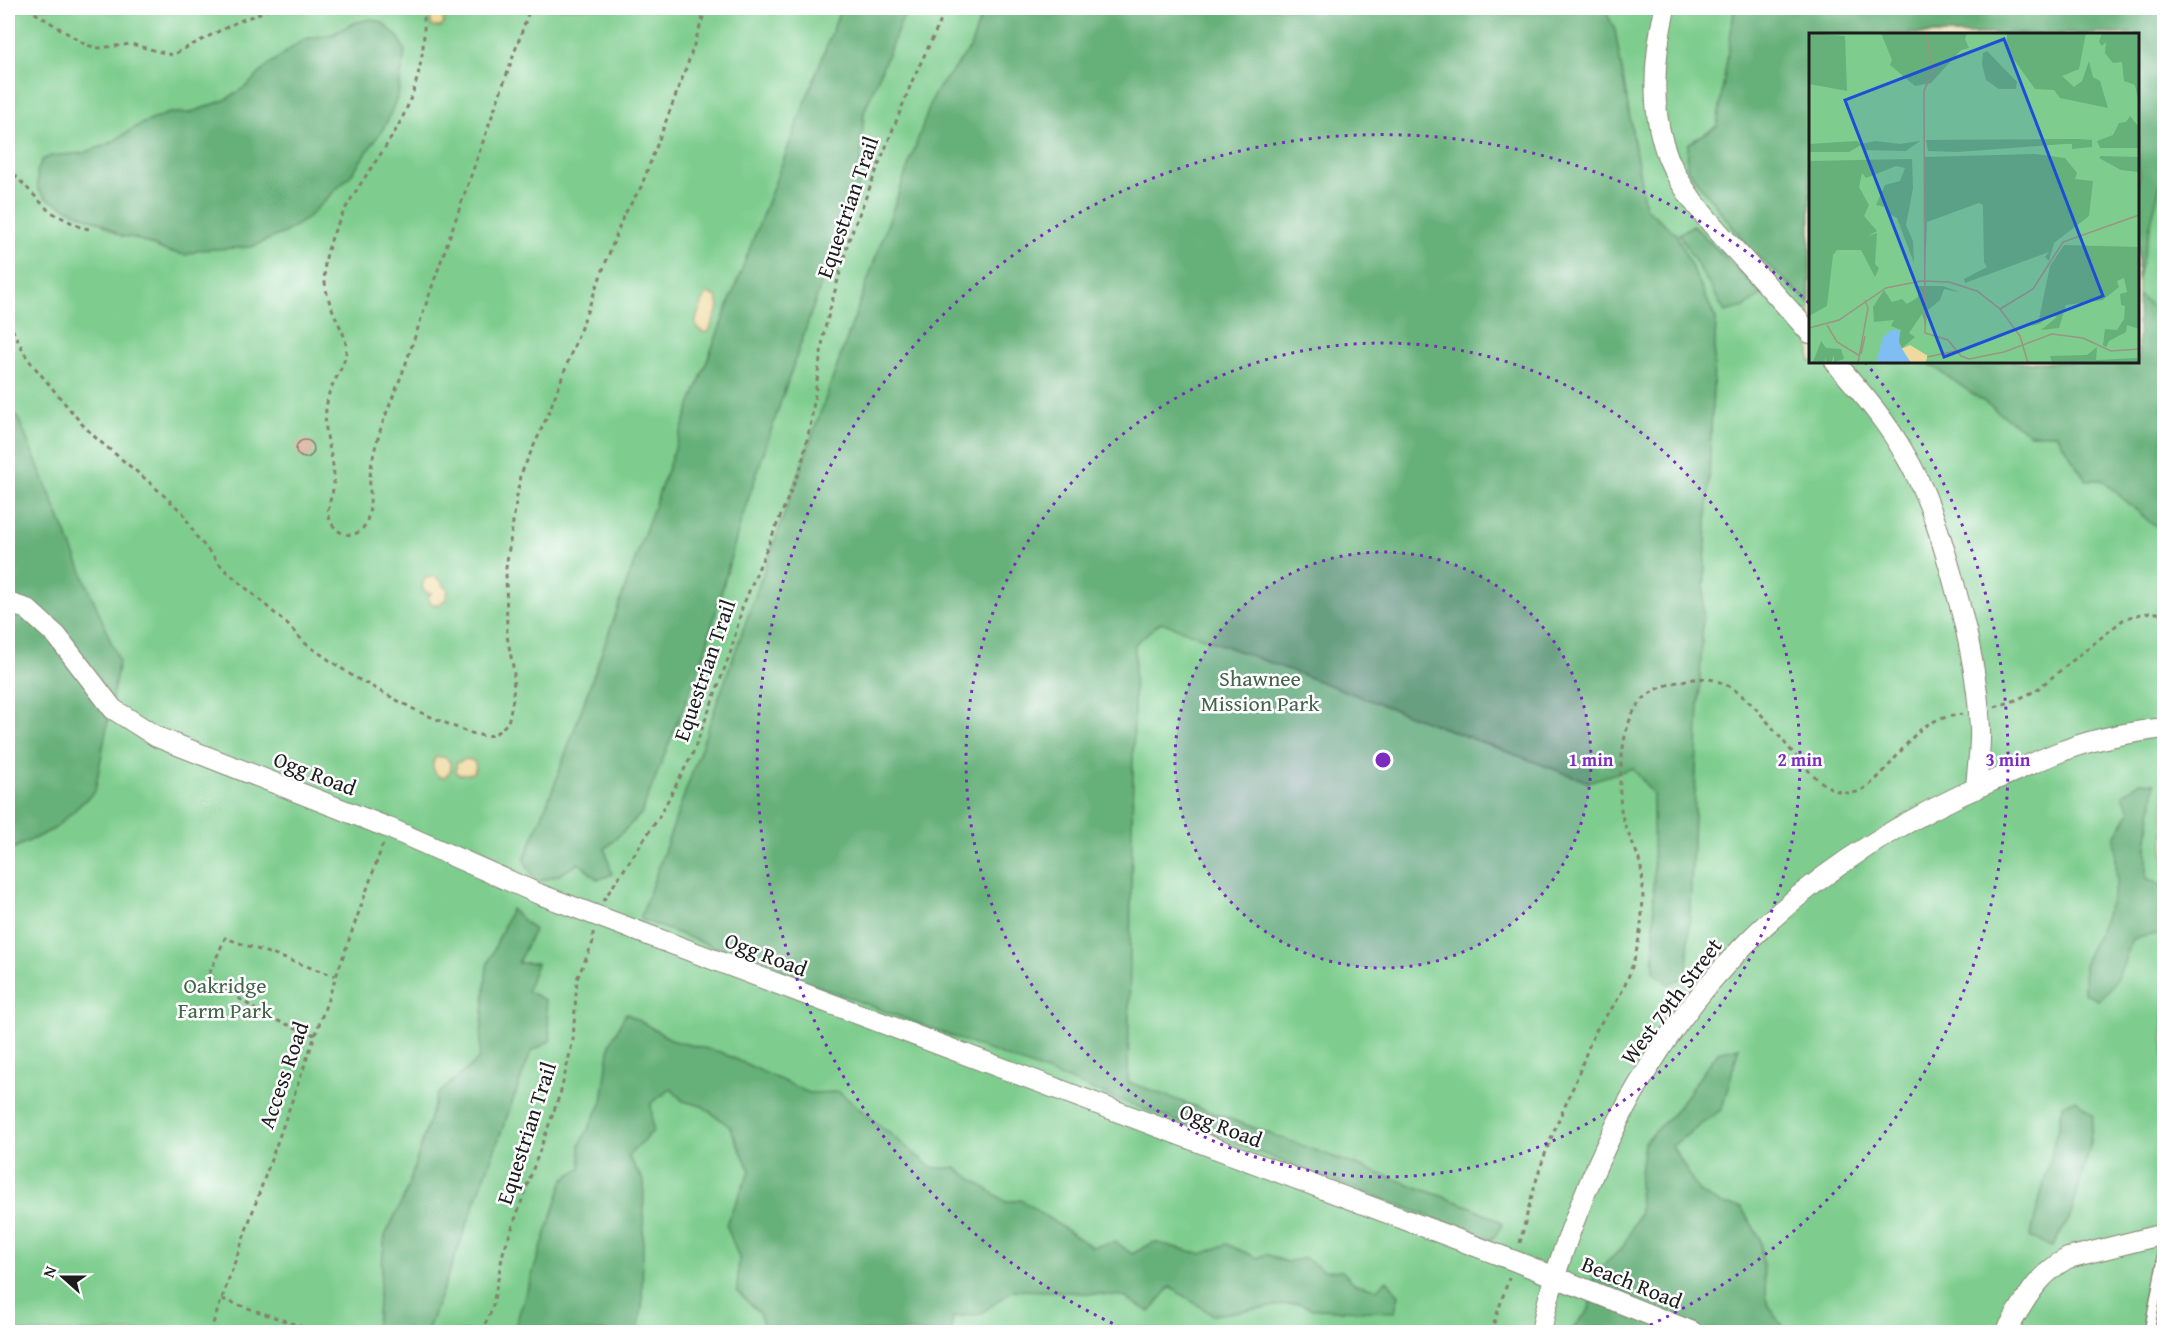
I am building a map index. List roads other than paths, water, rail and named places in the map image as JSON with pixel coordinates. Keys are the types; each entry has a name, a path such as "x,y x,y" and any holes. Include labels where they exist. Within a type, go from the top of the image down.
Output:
{"street":[{"path":"1665,8 1656,57 1656,102 1663,144 1673,169 1686,190 1718,231 1809,332"},
{"path":"1836,363 1881,417 1905,453 1940,535 1960,604 1974,669 1981,732 1976,789"},
{"name":"Ogg Road","path":"8,603 27,609 57,636 113,709 157,737 389,828 539,894 1554,1277"},
{"name":"West 79th Street","path":"1541,1332 1554,1277 1566,1241 1601,1153 1633,1092 1675,1027 1738,950 1781,909 1830,871 1889,832 1976,789 2066,750 2104,739 2164,728"},
{"path":"2006,1332 2041,1277 2054,1265 2068,1258 2164,1234"},
{"name":"Beach Road","path":"1554,1277 1693,1332"}],"lane":[{"path":"2149,1332 2162,1264 2164,1234"}],"park label":[{"name":"Shawnee Mission Park","path":"1260,690"},
{"name":"Oakridge Farm Park","path":"225,998"}]}
